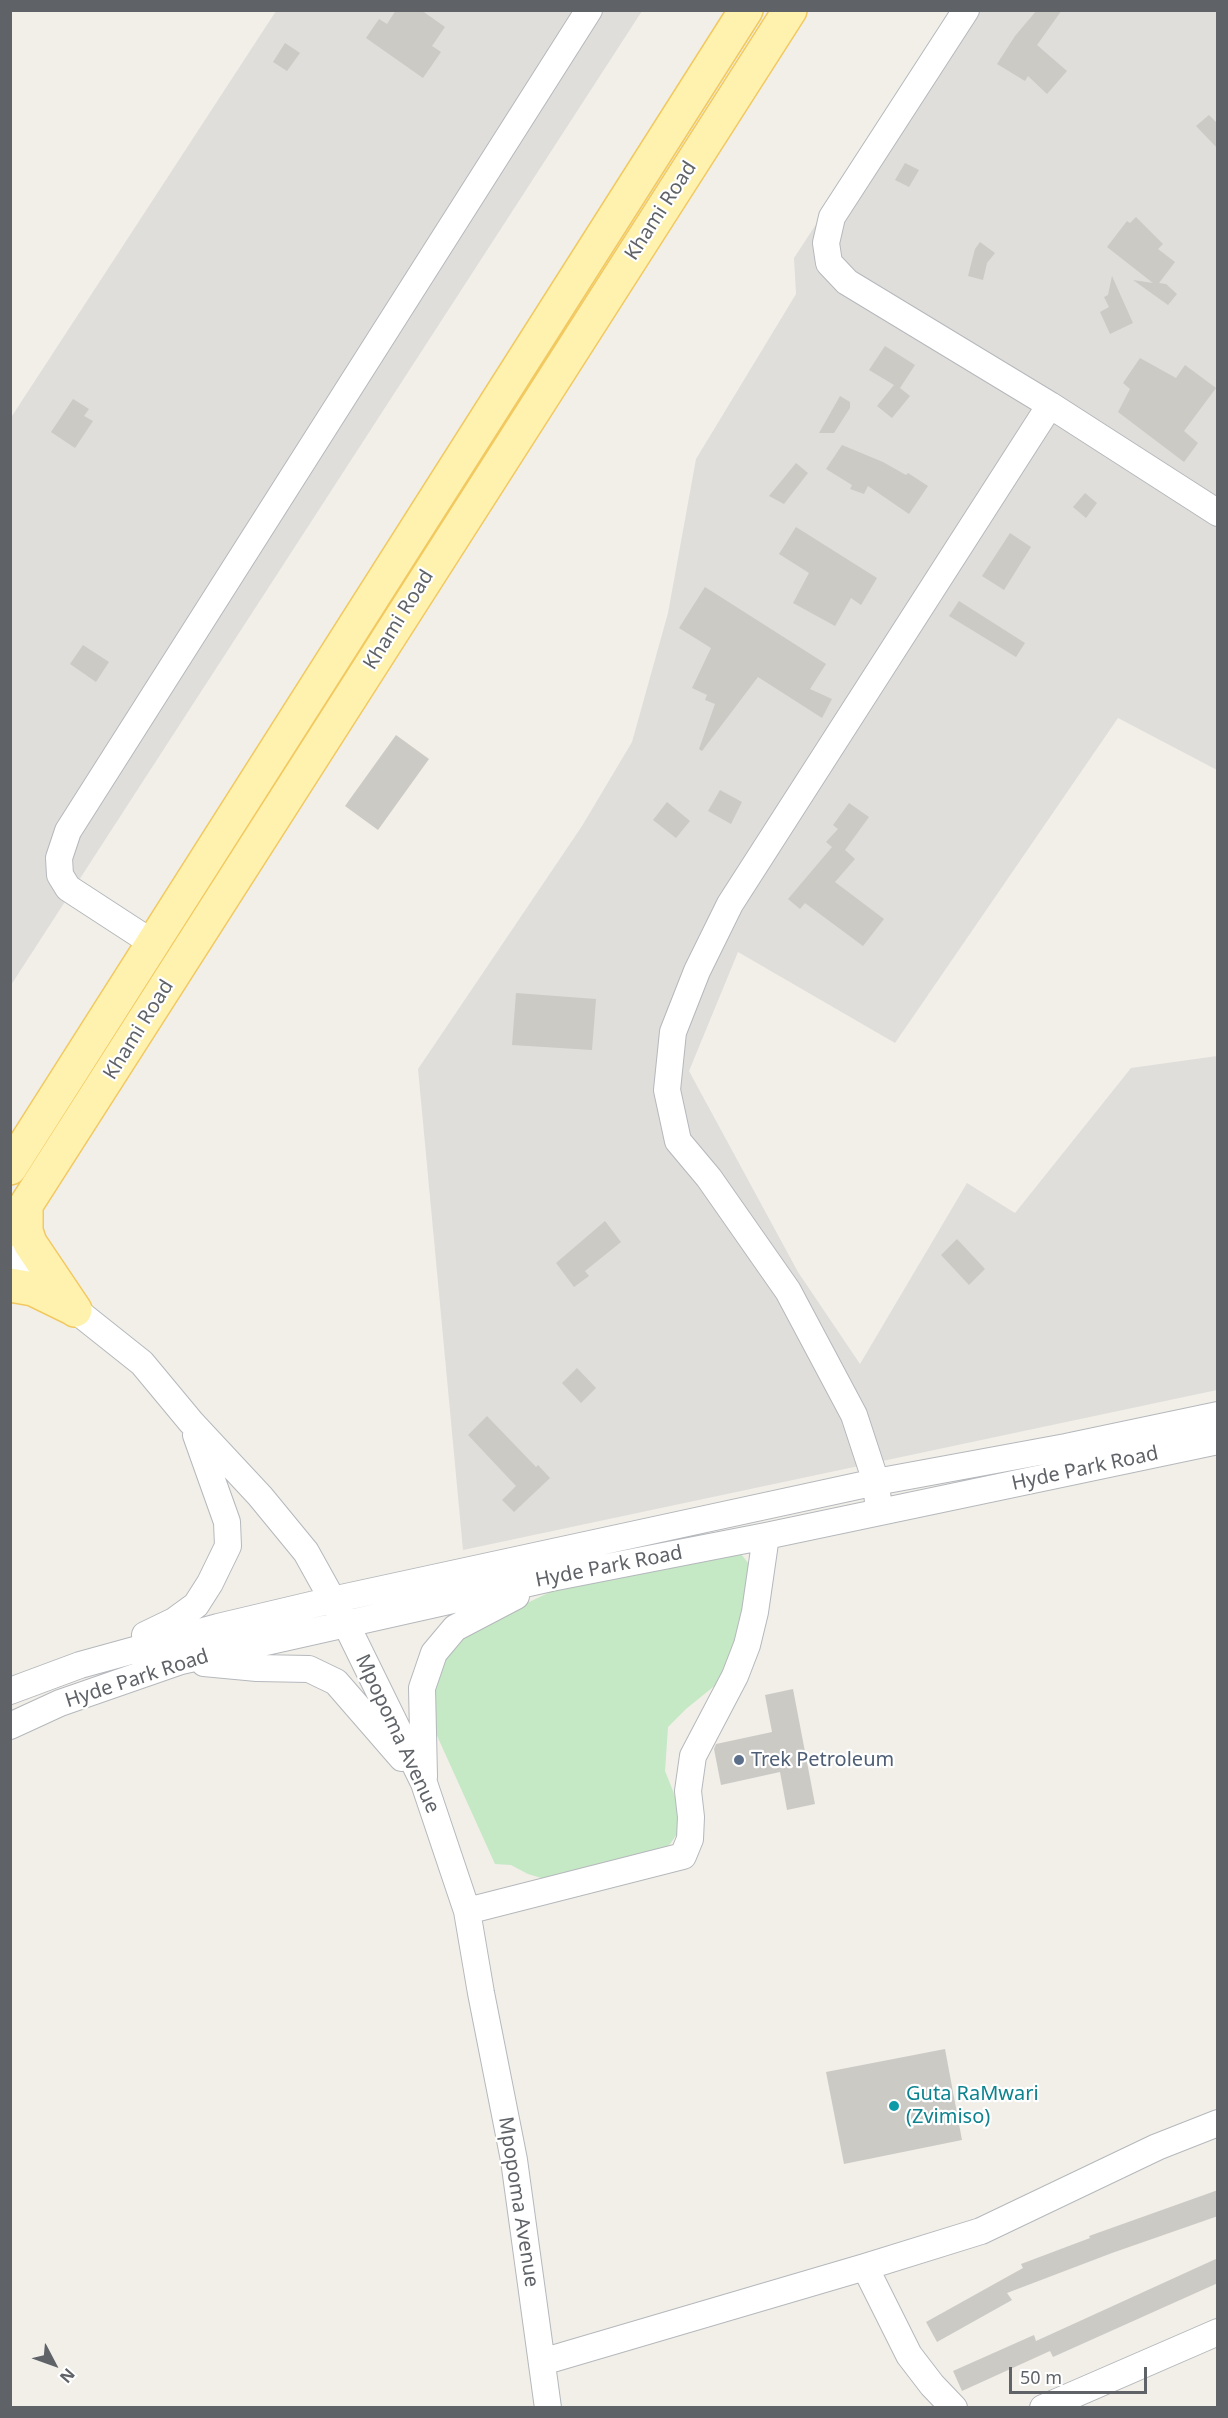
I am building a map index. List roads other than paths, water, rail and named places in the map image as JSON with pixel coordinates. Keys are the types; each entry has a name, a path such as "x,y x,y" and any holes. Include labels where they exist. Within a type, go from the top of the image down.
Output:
{"main road":[{"name":"Khami Road","path":"10,1168 746,10"},
{"name":"Khami Road","path":"18,1219 790,10"},
{"path":"18,1219 26,1231 30,1244 75,1310"},
{"path":"10,1285 33,1289 75,1310"}],"street":[{"path":"154,944 68,888 60,875 59,858 68,831 590,10"},
{"path":"966,10 832,217 826,243 829,263 847,282 1050,405 1218,513"},
{"path":"879,1512 876,1482 854,1415 788,1291 710,1178 678,1141 667,1090 673,1032 697,971 730,904 1050,405"},
{"name":"Mpopoma Avenue","path":"10,1258 142,1364 191,1422 260,1496 306,1552 346,1624 424,1783 467,1911 514,2160 549,2408"},
{"name":"Hyde Park Road","path":"10,1691 80,1665 218,1627 332,1600 876,1482 1066,1447 1218,1415"},
{"path":"80,1665 174,1622 196,1605 228,1546 227,1522 191,1422"},
{"name":"Hyde Park Road","path":"10,1726 60,1703 181,1661 551,1578 766,1536 1218,1441"},
{"path":"467,1911 683,1856 690,1839 691,1817 688,1791 693,1756 735,1676 747,1645 755,1612 766,1536"},
{"path":"424,1783 422,1688 434,1653 455,1628 551,1578"},
{"path":"181,1661 257,1668 309,1669 336,1682 424,1783"},
{"path":"542,2362 865,2267 981,2230 1157,2147 1218,2123"},
{"path":"865,2267 909,2355 932,2385 954,2408"},
{"path":"1043,2408 1218,2332"}],"place":[{"name":"Trek Petroleum","path":"739,1760"},
{"name":"Guta RaMwari (Zvimiso)","path":"894,2106"}]}
